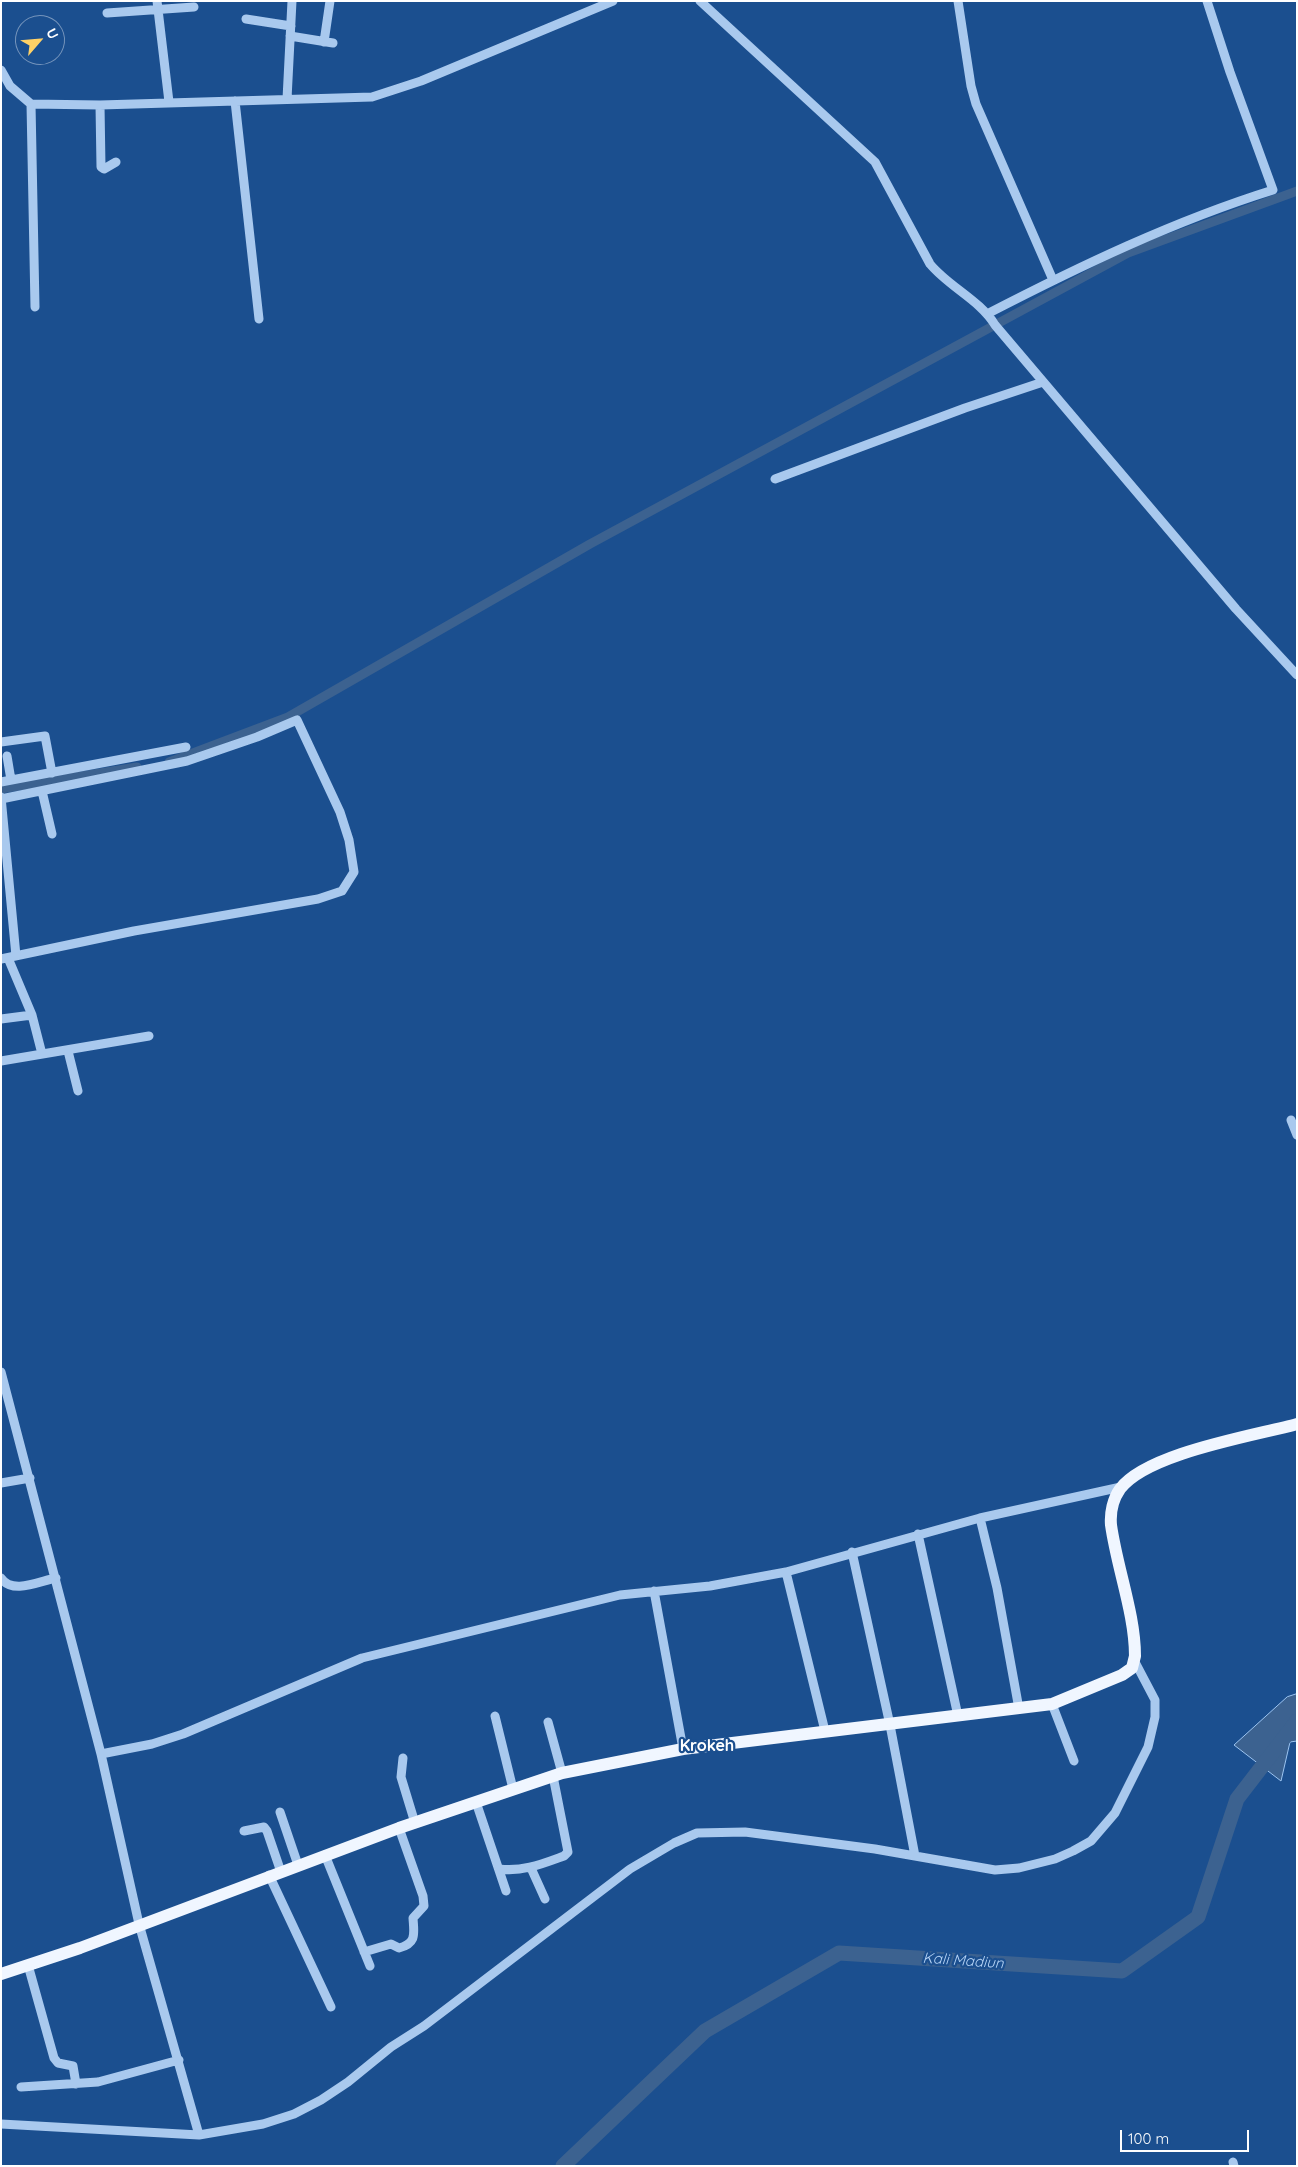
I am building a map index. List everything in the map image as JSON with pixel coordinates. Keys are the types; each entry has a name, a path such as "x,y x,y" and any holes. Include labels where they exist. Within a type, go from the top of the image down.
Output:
{"main road":[{"path":"1,1974 80,1948 139,1924 399,1828 557,1774 683,1748 890,1725 1052,1704 1122,1675 1132,1668 1135,1662 1135,1648 1111,1523 1115,1497 1121,1488 1142,1472 1174,1456 1297,1424"}],"street":[{"path":"287,99 292,1"},
{"path":"324,42 330,1"},
{"path":"1,70 10,86 31,104 100,105 372,97 384,94 613,1"},
{"path":"700,1 864,150 887,181 930,264 951,285 989,315 995,326 1236,609 1297,675"},
{"path":"958,1 971,86 976,104 1053,280"},
{"path":"989,315 1053,280 1146,237 1228,204 1274,190 1230,72 1207,1"},
{"path":"107,13 158,5 194,7"},
{"path":"158,5 169,102"},
{"path":"246,19 291,26"},
{"path":"290,36 333,43"},
{"path":"235,101 259,319"},
{"path":"31,104 35,306"},
{"path":"100,105 101,167 104,169 116,162"},
{"path":"774,479 965,408 1043,382"},
{"path":"8,958 134,931 318,900 342,891 354,872 349,840 340,812 297,720 257,737 187,761 1,799 8,958 32,1015 42,1054"},
{"path":"1,742 45,736 52,773"},
{"path":"1,782 186,747"},
{"path":"7,756 11,780"},
{"path":"42,791 52,834"},
{"path":"1,1019 32,1015"},
{"path":"1,1061 148,1036"},
{"path":"68,1051 78,1091"},
{"path":"1291,1120 1297,1135"},
{"path":"1,1372 101,1754 139,1924 200,2135"},
{"path":"1,1484 30,1478"},
{"path":"101,1754 152,1744 183,1734 362,1658 620,1594 710,1586 786,1572 852,1552 980,1518 1121,1488"},
{"path":"980,1518 997,1588 1019,1709"},
{"path":"918,1534 958,1716"},
{"path":"852,1552 890,1725 914,1856"},
{"path":"786,1572 825,1731"},
{"path":"1,1578 4,1583 13,1587 56,1578"},
{"path":"654,1591 683,1748"},
{"path":"1,2124 200,2135 263,2124 294,2114 322,2100 348,2082 391,2047 424,2026 630,1869 674,1843 697,1833 745,1832 914,1856 977,1868 1019,1868 1055,1859 1091,1841 1108,1822 1125,1797 1148,1747 1155,1717 1155,1700 1135,1662"},
{"path":"1052,1704 1074,1761"},
{"path":"495,1716 512,1790"},
{"path":"499,1869 517,1871 531,1868 564,1856 568,1852 548,1722"},
{"path":"403,1758 401,1778 415,1823"},
{"path":"476,1802 506,1891"},
{"path":"280,1812 298,1866"},
{"path":"244,1831 264,1827 267,1831 275,1874 331,2007"},
{"path":"364,1952 391,1944 399,1948 410,1944 415,1934 414,1918 424,1906 423,1896 399,1828"},
{"path":"325,1855 370,1966"},
{"path":"531,1868 545,1899"},
{"path":"28,1965 54,2058 58,2063 72,2066 76,2084"},
{"path":"22,2087 76,2084 118,2078 179,2060"}],"water":[{"path":"1297,1694 1297,1741 1290,1742 1281,1781 1234,1745 1287,1697"}],"waterway":[{"path":"169,762 288,717 590,544 1128,253 1297,191"},
{"path":"1,789 137,767"},
{"name":"Kali Madiun","path":"563,2166 705,2031 839,1953 1122,1971 1198,1917 1237,1799 1297,1721"}],"district":[{"name":"Krokeh","path":"707,1746"}]}
